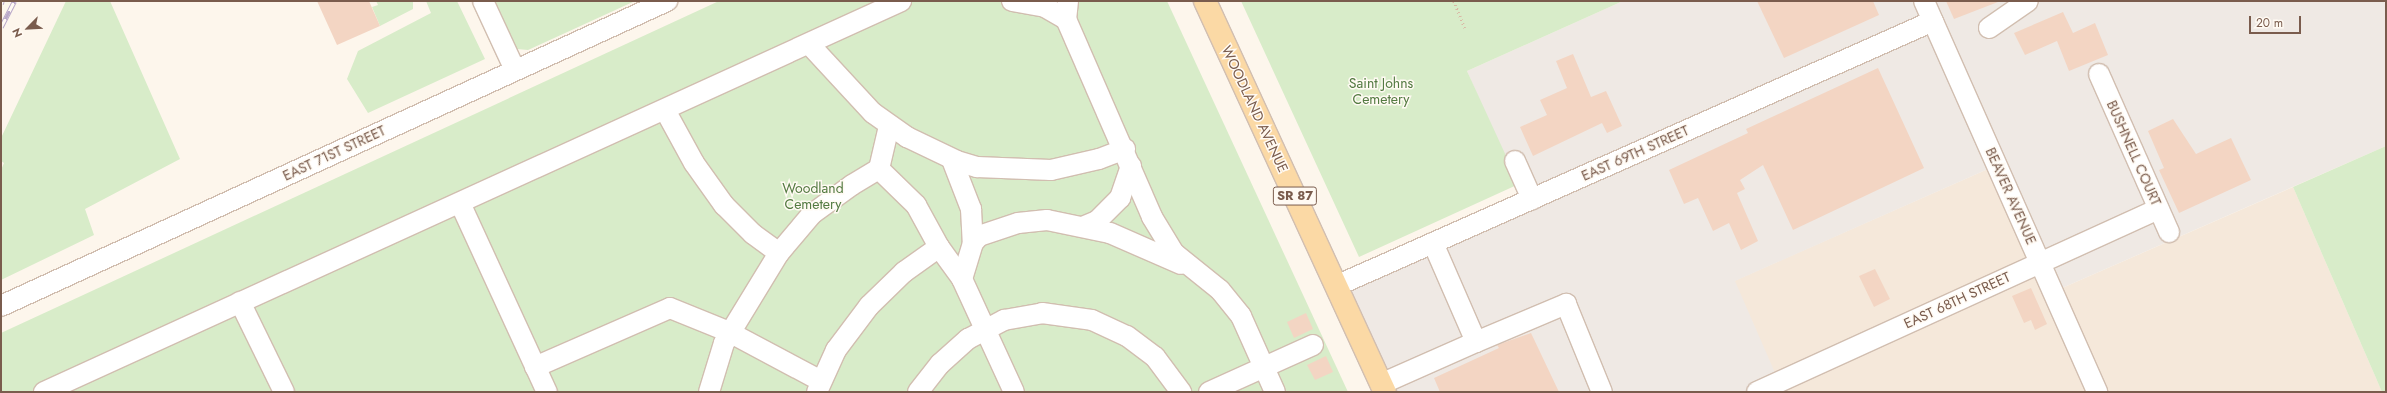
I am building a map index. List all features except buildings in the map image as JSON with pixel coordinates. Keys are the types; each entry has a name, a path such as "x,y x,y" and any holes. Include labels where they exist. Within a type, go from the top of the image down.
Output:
{"main road":[{"name":"WOODLAND AVENUE","path":"1205,1 1383,388"}],"street":[{"path":"483,1 515,70"},
{"name":"EAST 71ST STREET","path":"1,306 667,1"},
{"path":"44,392 665,110 901,1"},
{"path":"1012,1 1067,10 1165,242 1232,303 1265,366 1275,392"},
{"name":"BEAVER AVENUE","path":"1924,1 2097,392"},
{"path":"1989,28 2028,1"},
{"name":"EAST 69TH STREET","path":"1336,286 1933,21"},
{"path":"809,44 852,93 889,126 952,160 977,167 1051,170 1099,159 1128,157"},
{"name":"BUSHNELL COURT","path":"2099,74 2169,232"},
{"path":"665,110 694,163 724,206 753,234 779,253"},
{"path":"709,392 712,374 729,332 779,253 812,214 879,169 889,126"},
{"path":"1085,226 1097,221 1120,198 1128,157"},
{"path":"952,160 971,209 973,243 962,279"},
{"path":"1515,161 1532,199"},
{"path":"879,169 916,205 939,246 962,279 1014,392"},
{"path":"460,203 547,392"},
{"name":"EAST 68TH STREET","path":"1757,392 2158,209"},
{"path":"973,243 988,231 1018,223 1047,220 1085,226 1110,233 1193,269"},
{"path":"1433,243 1476,342"},
{"path":"536,367 670,308 729,332 819,386 836,350 869,306 904,272 939,246"},
{"path":"240,302 284,392"},
{"path":"1383,388 1476,342 1566,304 1602,392"},
{"path":"918,392 949,354 985,329 1004,320 1037,314 1062,314 1092,320 1147,350 1162,365 1181,392"},
{"path":"1209,392 1313,345"}],"path":[{"path":"1454,1 1466,28"}],"shaded area":[{"path":"1623,1 2383,1 2386,4 2386,146 2053,292 1997,165 1735,281 1779,382 1757,392 1385,392 1336,286 1524,202 1467,71"},
{"path":"1997,165 2053,292 2293,187 2382,392 1757,392 1734,281"}],"green space":[{"path":"66,1 110,1 180,159 85,209 94,235 1,280 1,170 4,163 1,161 1,138"},
{"path":"376,1 413,1 413,9 380,26 372,7 378,5"},
{"path":"426,1 457,1 485,59 368,113 347,79 358,51 431,13"},
{"path":"495,1 635,1 528,50 517,49"},
{"name":"Woodland Cemetery","path":"719,1 1167,1 1348,392 1,392 1,333"},
{"name":"Saint Johns Cemetery","path":"1241,1 1623,1 1467,71 1519,184 1359,257"},
{"path":"2386,146 2386,392 2382,392 2293,187"}],"railway":[{"path":"1,27 14,1"}]}
